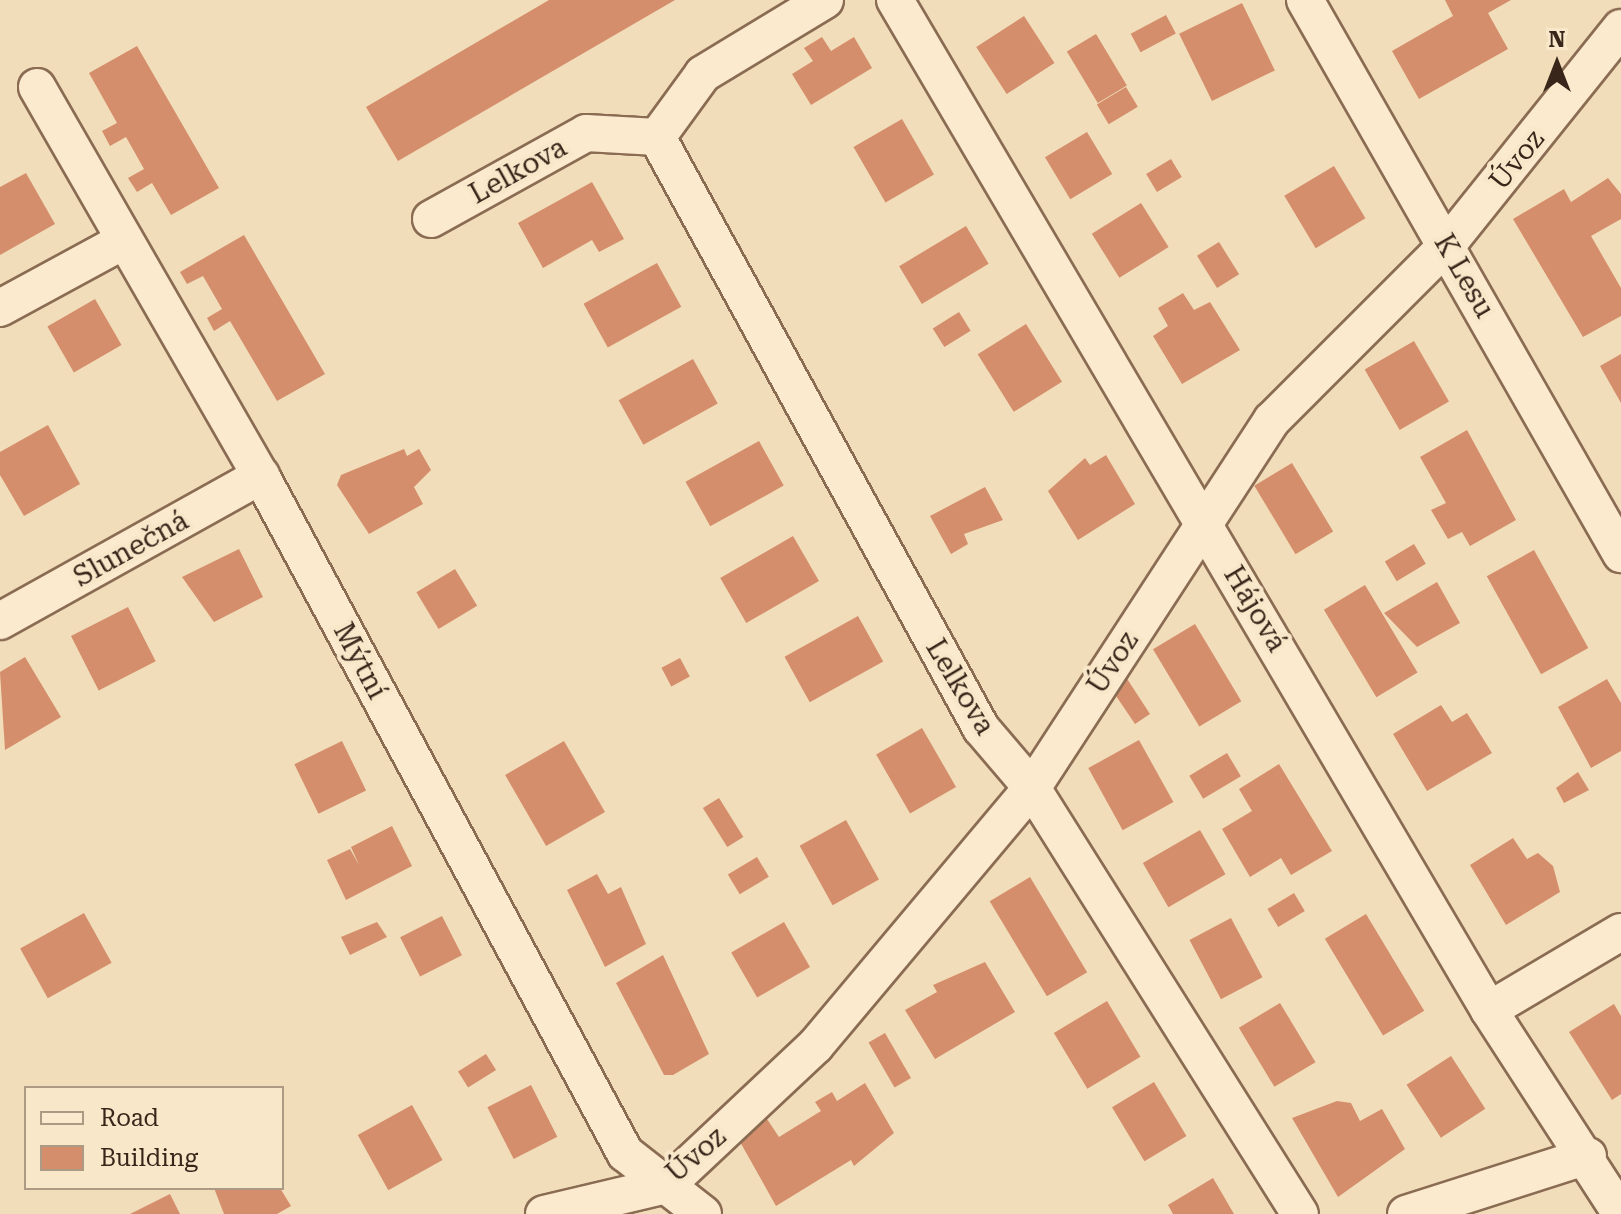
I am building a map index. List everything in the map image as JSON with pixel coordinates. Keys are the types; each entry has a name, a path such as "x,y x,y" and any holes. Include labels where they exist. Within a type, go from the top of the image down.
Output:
{"street":[{"path":"657,137 703,74 825,0"},
{"name":"Hájová","path":"895,0 1489,1010 1588,1156 1621,1214"},
{"name":"K Lesu","path":"1305,0 1621,554"},
{"name":"Úvoz","path":"544,1214 667,1185 816,1045 1032,788 1272,420 1447,245 1621,28"},
{"name":"Mýtní","path":"37,87 261,476 625,1153 703,1214"},
{"name":"Lelkova","path":"431,219 586,133 657,137 981,728 1032,788 1300,1214"},
{"path":"0,308 125,240"},
{"name":"Slunečná","path":"0,621 261,476"},
{"path":"1489,1010 1621,932"},
{"path":"1406,1214 1588,1156"}],"building":[{"path":"549,0 675,0 398,161 366,107"},
{"path":"1445,0 1511,0 1488,13 1508,49 1419,99 1392,51 1453,16"},
{"path":"1242,3 1275,70 1212,101 1179,34"},
{"path":"1166,15 1176,34 1141,52 1131,34"},
{"path":"1024,16 1054,63 1007,94 976,47"},
{"path":"1096,34 1127,85 1098,103 1067,52"},
{"path":"822,37 831,51 854,37 872,68 811,105 792,74 813,61 804,48"},
{"path":"137,46 219,188 171,215 152,183 137,192 128,178 144,169 126,137 110,146 102,131 117,123 89,73"},
{"path":"1126,87 1138,107 1109,124 1097,105"},
{"path":"902,119 934,174 886,202 854,147"},
{"path":"1087,132 1112,174 1070,199 1045,157"},
{"path":"1171,159 1182,177 1157,192 1146,174"},
{"path":"1334,166 1365,218 1316,248 1284,196"},
{"path":"26,173 55,224 0,255 0,187"},
{"path":"1608,178 1621,194 1621,219 1591,236 1621,288 1621,316 1583,337 1513,219 1564,189 1571,202"},
{"path":"592,182 624,239 599,252 592,240 543,268 518,223"},
{"path":"1141,203 1169,247 1119,278 1092,234"},
{"path":"966,226 989,264 922,304 899,266"},
{"path":"244,235 325,374 277,401 230,321 214,331 207,318 222,309 203,276 187,284 180,272"},
{"path":"1219,242 1239,274 1217,288 1197,256"},
{"path":"657,263 681,307 608,347 584,304"},
{"path":"1183,293 1194,310 1210,302 1240,350 1182,384 1153,336 1168,326 1158,308"},
{"path":"95,299 122,345 74,372 47,326"},
{"path":"959,312 971,331 944,347 933,328"},
{"path":"1026,324 1062,382 1014,412 978,354"},
{"path":"1414,341 1449,402 1400,430 1365,370"},
{"path":"1621,354 1621,403 1600,366"},
{"path":"693,359 718,404 643,445 619,400"},
{"path":"48,425 80,484 24,516 0,475 0,452"},
{"path":"1467,430 1516,520 1470,546 1462,532 1448,539 1431,510 1446,503 1420,457"},
{"path":"759,441 784,486 710,526 686,482"},
{"path":"404,449 407,456 419,449 431,470 414,487 423,504 369,534 337,485 341,475"},
{"path":"1106,455 1135,504 1078,540 1048,491 1085,458 1090,465"},
{"path":"1292,463 1333,532 1295,554 1254,486"},
{"path":"985,487 1003,520 964,534 968,544 951,554 930,516"},
{"path":"793,536 819,581 746,623 720,578"},
{"path":"1414,544 1426,564 1397,581 1385,562"},
{"path":"239,549 263,597 214,622 182,577"},
{"path":"1534,550 1588,648 1541,674 1487,576"},
{"path":"455,569 477,606 439,629 416,592"},
{"path":"1437,582 1460,623 1417,647 1384,613"},
{"path":"1365,585 1418,672 1376,697 1324,610"},
{"path":"128,607 156,661 99,690 71,636"},
{"path":"858,616 883,661 810,702 785,657"},
{"path":"1195,624 1241,701 1199,726 1153,649"},
{"path":"25,657 61,717 5,750 0,672"},
{"path":"680,658 690,677 671,686 661,668"},
{"path":"1120,668 1150,714 1135,724 1110,687"},
{"path":"1607,679 1621,703 1621,751 1591,768 1558,707"},
{"path":"1441,705 1452,722 1467,713 1492,753 1427,791 1393,734"},
{"path":"922,728 956,787 910,813 876,754"},
{"path":"1139,740 1173,802 1123,830 1088,768"},
{"path":"342,741 366,790 318,814 294,764"},
{"path":"564,741 605,812 546,846 505,775"},
{"path":"1227,753 1241,776 1203,799 1189,776"},
{"path":"1279,764 1332,851 1291,875 1281,858 1250,877 1222,829 1252,811 1239,789"},
{"path":"1578,772 1589,790 1564,803 1556,788"},
{"path":"719,798 743,837 727,847 703,808"},
{"path":"846,820 879,879 833,905 800,846"},
{"path":"392,826 412,866 346,900 327,860 350,849 359,865 351,847"},
{"path":"1200,830 1226,874 1168,907 1143,863"},
{"path":"1513,838 1527,859 1538,853 1553,866 1560,892 1506,925 1470,865"},
{"path":"757,857 769,877 740,894 728,875"},
{"path":"597,874 608,894 621,887 646,944 605,967 567,890"},
{"path":"1030,877 1087,972 1047,996 990,901"},
{"path":"1294,893 1305,911 1278,927 1267,909"},
{"path":"84,913 112,963 48,998 20,948"},
{"path":"1366,914 1424,1011 1383,1036 1325,939"},
{"path":"442,916 462,955 420,977 400,937"},
{"path":"1231,918 1262,977 1221,999 1190,940"},
{"path":"377,922 387,937 350,955 341,937"},
{"path":"784,922 810,967 757,998 731,953"},
{"path":"663,955 709,1054 673,1075 664,1075 616,983"},
{"path":"985,962 1015,1012 935,1059 905,1010 937,992 933,985"},
{"path":"1107,1001 1140,1057 1087,1089 1054,1033"},
{"path":"1280,1003 1316,1062 1274,1087 1239,1028"},
{"path":"1614,1004 1621,1016 1621,1094 1612,1100 1569,1032"},
{"path":"885,1033 911,1078 895,1088 869,1042"},
{"path":"486,1054 496,1070 468,1088 458,1071"},
{"path":"1451,1056 1485,1109 1441,1138 1407,1085"},
{"path":"1154,1082 1186,1136 1144,1161 1112,1107"},
{"path":"865,1083 894,1133 854,1166 851,1160 776,1206 739,1140 765,1116 779,1137 821,1111 815,1102 832,1092 837,1101"},
{"path":"531,1085 557,1137 514,1159 487,1107"},
{"path":"1337,1101 1351,1103 1360,1121 1382,1109 1405,1149 1338,1197 1292,1118"},
{"path":"412,1105 443,1160 388,1190 358,1135"},
{"path":"1213,1178 1234,1214 1173,1214 1168,1205"},
{"path":"215,1190 281,1190 291,1206 277,1214 224,1214"},
{"path":"170,1194 180,1214 130,1214"}]}
